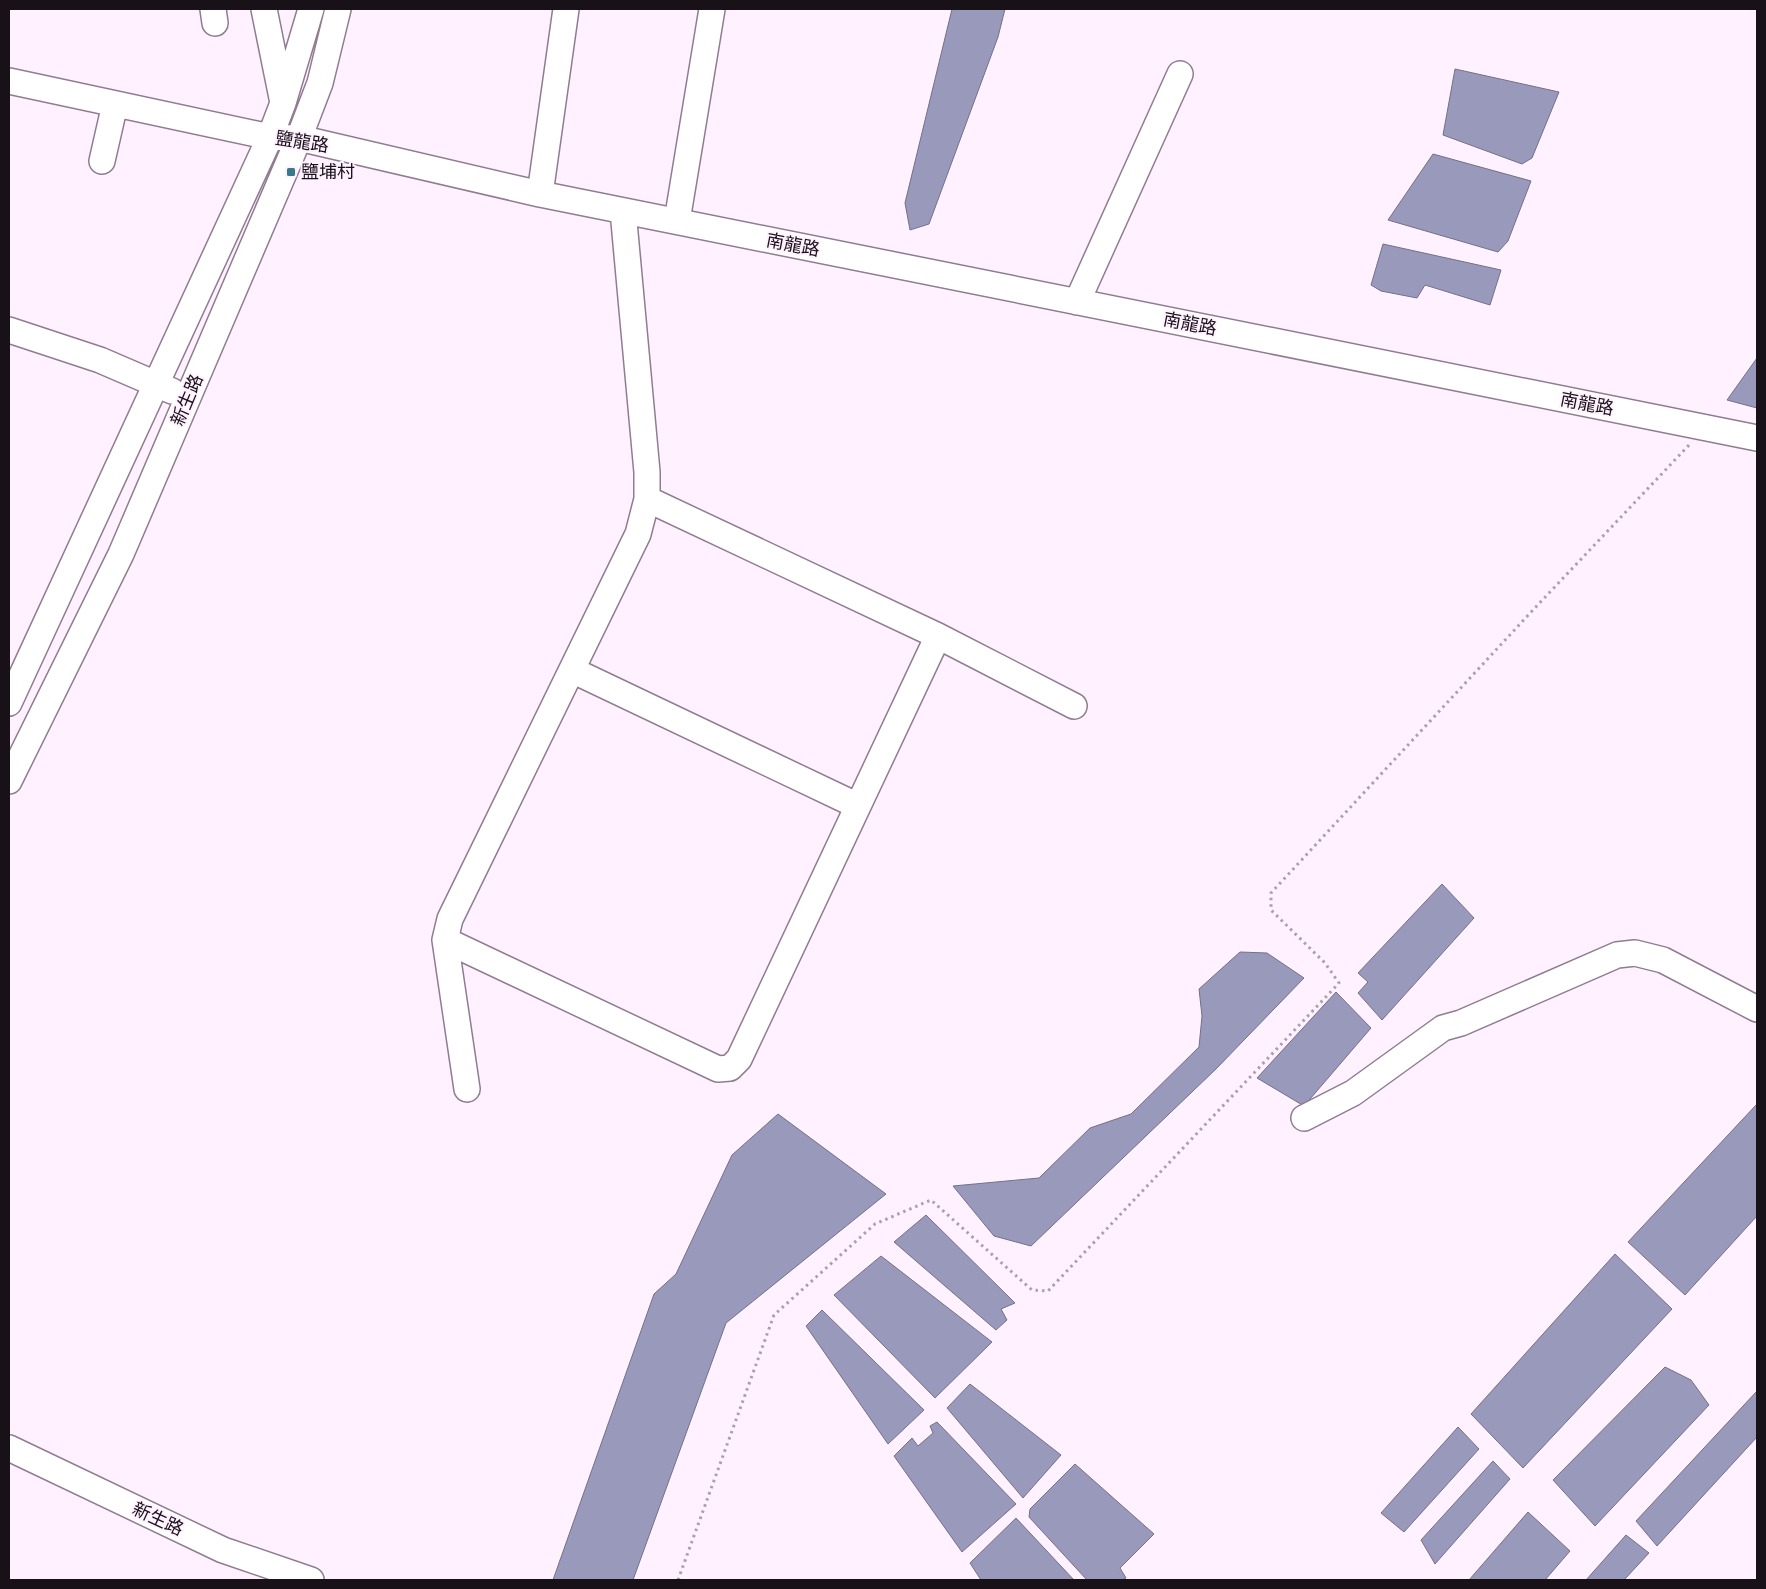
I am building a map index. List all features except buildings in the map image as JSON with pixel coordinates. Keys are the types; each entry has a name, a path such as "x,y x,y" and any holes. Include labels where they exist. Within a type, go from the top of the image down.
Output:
{"street":[{"path":"264,9 283,103"},
{"name":"新生路","path":"9,703 270,137 283,103 311,9"},
{"name":"新生路","path":"9,781 121,554 299,138 320,84 338,9"},
{"path":"540,194 566,9"},
{"path":"677,221 712,9"},
{"path":"1077,302 1180,74"},
{"name":"鹽龍路","path":"9,81 270,137 299,138 540,194 623,210"},
{"path":"102,161 115,104"},
{"path":"467,1089 445,940 450,919 638,534 647,499 647,472 623,210"},
{"name":"南龍路","path":"623,210 1757,438"},
{"path":"9,330 100,360 187,399"},
{"path":"647,499 938,636 1074,706"},
{"path":"445,940 718,1069 730,1068 739,1060 938,636"},
{"path":"572,670 858,806"},
{"path":"1304,1118 1353,1093 1443,1028 1461,1023 1617,955 1635,953 1663,960 1757,1009"},
{"name":"新生路","path":"9,1448 223,1550 311,1580"}],"path":[{"path":"678,1580 774,1315 875,1224 932,1200 1032,1290 1048,1291 1339,983 1325,963 1271,910 1272,893 1532,611 1705,428"}],"water":[{"path":"952,9 1005,9 998,37 929,224 910,230 905,203"},
{"path":"1455,69 1559,92 1532,158 1522,164 1443,135"},
{"path":"1433,154 1531,181 1508,241 1498,252 1388,220"},
{"path":"1383,244 1501,270 1490,305 1425,285 1417,298 1381,291 1371,285"},
{"path":"1757,358 1757,408 1727,400"},
{"path":"1442,884 1474,918 1382,1020 1358,993 1368,982 1358,973"},
{"path":"1240,952 1267,953 1304,978 1216,1069 1031,1246 994,1236 953,1186 1039,1178 1090,1128 1131,1114 1199,1047 1202,1016 1199,989"},
{"path":"1336,992 1371,1028 1304,1106 1257,1078"},
{"path":"1757,1104 1757,1216 1685,1295 1628,1242"},
{"path":"778,1114 886,1194 726,1323 633,1580 553,1580 654,1294 676,1274 732,1155"},
{"path":"926,1215 1015,1303 1001,1309 1007,1320 996,1330 894,1242"},
{"path":"1615,1254 1672,1309 1523,1468 1471,1414"},
{"path":"881,1256 992,1342 935,1398 834,1295"},
{"path":"822,1310 924,1410 888,1444 806,1326"},
{"path":"1665,1367 1691,1380 1709,1405 1595,1526 1553,1480"},
{"path":"970,1384 1061,1455 1023,1498 947,1408"},
{"path":"1757,1391 1757,1437 1657,1546 1636,1521"},
{"path":"937,1422 1016,1504 962,1552 894,1456 912,1438 918,1446 933,1433 930,1426"},
{"path":"1458,1427 1479,1449 1404,1532 1381,1513"},
{"path":"1493,1461 1510,1479 1435,1564 1421,1540"},
{"path":"1075,1464 1154,1534 1120,1568 1126,1578 1122,1580 1087,1580 1029,1517 1030,1509"},
{"path":"1528,1512 1570,1551 1545,1580 1469,1580"},
{"path":"1016,1518 1074,1580 981,1580 970,1563"},
{"path":"1626,1535 1649,1553 1624,1580 1586,1580"}],"place":[{"name":"鹽埔村","path":"291,172"}]}
